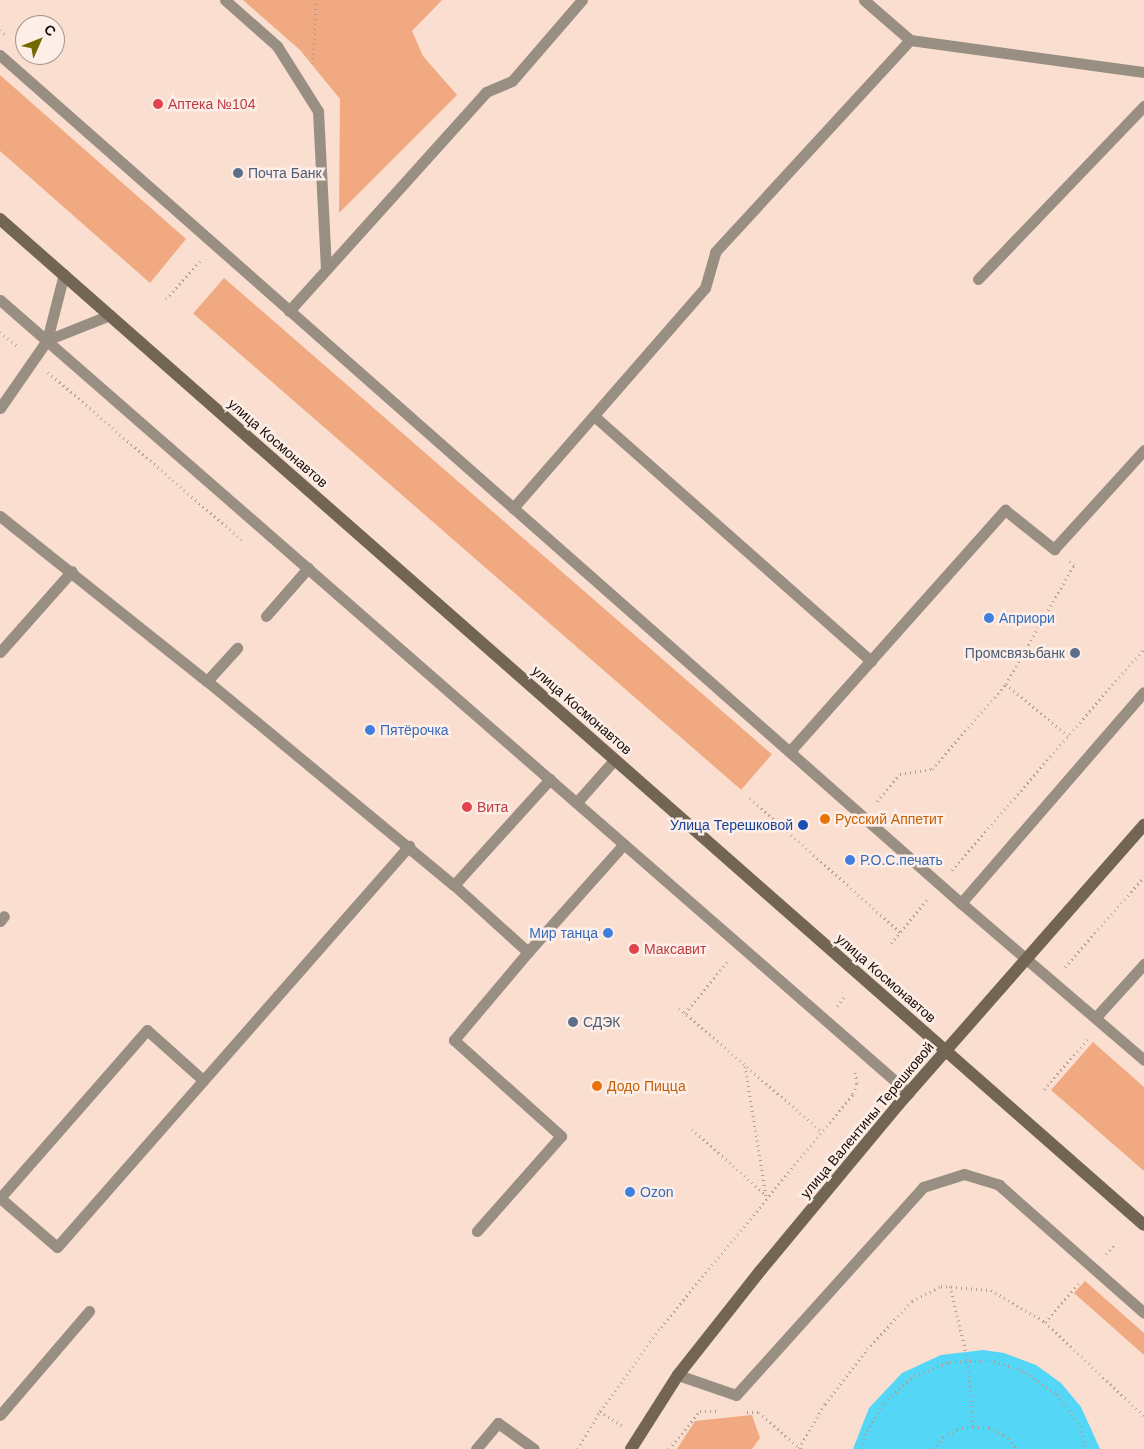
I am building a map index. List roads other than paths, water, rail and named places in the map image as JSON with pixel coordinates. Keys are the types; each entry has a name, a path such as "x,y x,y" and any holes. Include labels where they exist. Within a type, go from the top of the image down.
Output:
{"main road":[{"name":"улица Космонавтов","path":"0,219 1144,1226"},
{"name":"улица Валентины Терешковой","path":"631,1449 678,1375 761,1270 909,1093 1144,825"}],"lane":[{"path":"225,0 277,46 318,112 326,267"},
{"path":"289,311 326,267 486,92 512,81 582,0"},
{"path":"864,0 910,40 1144,72"},
{"path":"513,508 705,288 715,252 910,40"},
{"path":"0,55 513,508 791,750 940,885 1144,1060"},
{"path":"978,279 1144,106"},
{"path":"0,408 47,340 64,274"},
{"path":"0,300 909,1093"},
{"path":"47,340 110,315"},
{"path":"594,416 871,661"},
{"path":"791,750 1005,510 1054,550 1144,450"},
{"path":"0,516 72,571 409,846 528,952"},
{"path":"266,616 308,568"},
{"path":"0,652 72,571"},
{"path":"207,681 237,648"},
{"path":"961,903 1144,692"},
{"path":"577,802 615,759"},
{"path":"454,885 550,779"},
{"path":"477,1231 561,1136 454,1040 528,952 624,844"},
{"path":"203,1080 147,1030 0,1198 57,1247 409,846"},
{"path":"1099,1020 1144,964"},
{"path":"678,1375 736,1395 923,1187 964,1174 999,1185 1144,1313"},
{"path":"0,1415 89,1312"},
{"path":"476,1449 498,1423 534,1449"}],"water":[{"path":"983,1350 1004,1353 1036,1365 1061,1383 1081,1407 1100,1449 853,1449 869,1408 902,1373 941,1355"}],"place":[{"name":"Аптека №104","path":"158,104"},
{"name":"Почта Банк","path":"238,173"},
{"name":"Априори","path":"989,618"},
{"name":"Промсвязьбанк","path":"1075,653"},
{"name":"Пятёрочка","path":"370,730"},
{"name":"Вита","path":"467,807"},
{"name":"Русский Аппетит","path":"825,819"},
{"name":"Улица Терешковой","path":"803,825"},
{"name":"Р.О.С.печать","path":"850,860"},
{"name":"Мир танца","path":"608,933"},
{"name":"Максавит","path":"634,949"},
{"name":"СДЭК","path":"573,1022"},
{"name":"Додо Пицца","path":"597,1086"},
{"name":"Ozon","path":"630,1192"}]}
